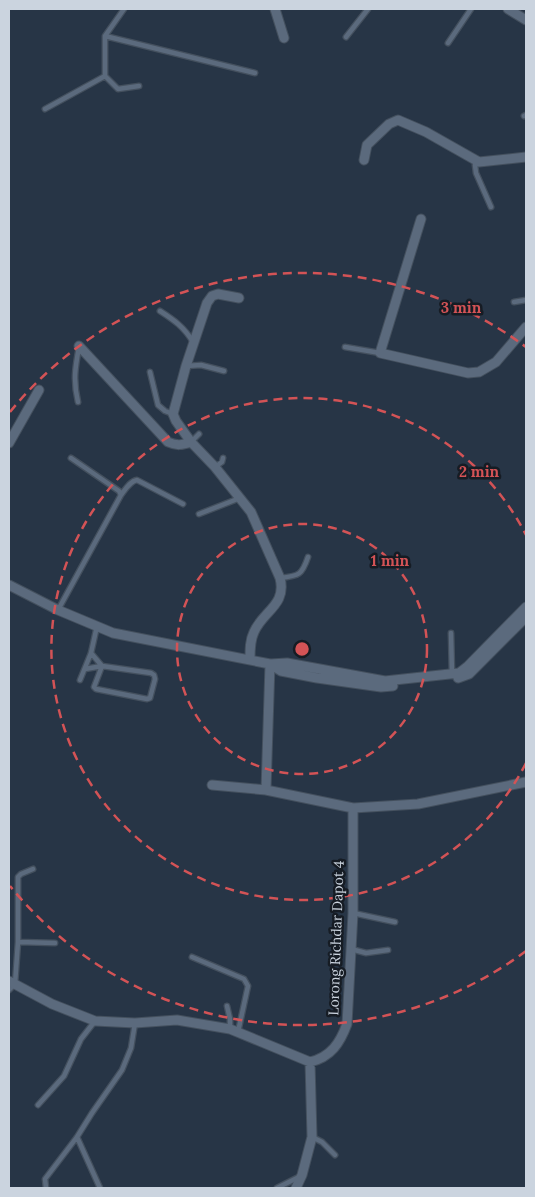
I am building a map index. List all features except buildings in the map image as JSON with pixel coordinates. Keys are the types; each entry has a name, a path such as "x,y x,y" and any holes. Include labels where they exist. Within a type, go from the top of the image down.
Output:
{"street":[{"path":"275,9 284,38"},
{"path":"508,9 526,20"},
{"path":"364,160 367,145 389,124 398,120 426,132 475,163 526,156"},
{"path":"422,219 380,353 468,373 480,372 496,362 526,327"},
{"path":"239,298 218,294 212,296 207,303 186,366 173,414 191,442 215,467 251,512 283,586 280,598 255,630 251,640 250,659"},
{"path":"79,346 168,442 176,445 191,442"},
{"path":"9,443 40,390"},
{"path":"9,585 58,610 113,633 270,664 287,663 385,681 452,674 463,671 526,607"},
{"path":"270,664 281,671 381,687 465,677 526,618"},
{"path":"266,790 270,664"},
{"path":"212,785 266,790 353,808 418,804 526,782"},
{"name":"Lorong Richdar Dapot 4","path":"310,1062 333,1051 342,1039 347,1024 353,914 353,808"},
{"path":"11,985 95,1021 135,1023 177,1020 234,1031 310,1062 312,1137 302,1175 296,1188"}],"lane":[{"path":"124,9 105,36 105,76 118,89 139,86"},
{"path":"346,37 368,9"},
{"path":"448,43 471,9"},
{"path":"105,36 255,73"},
{"path":"45,109 105,76"},
{"path":"470,171 475,163"},
{"path":"475,163 476,174 491,207"},
{"path":"514,302 526,300"},
{"path":"160,311 175,320 187,331 194,343"},
{"path":"78,402 74,387 74,374 79,346"},
{"path":"345,347 380,353"},
{"path":"186,366 201,365 224,371"},
{"path":"150,372 158,405 173,414"},
{"path":"191,442 199,434"},
{"path":"71,458 119,491 121,495"},
{"path":"215,467 222,462 223,458"},
{"path":"58,610 121,495 134,480 183,504"},
{"path":"199,514 241,498"},
{"path":"280,578 296,576 304,571 308,557"},
{"path":"80,680 91,652 97,626"},
{"path":"451,634 452,674"},
{"path":"91,652 102,666"},
{"path":"85,669 102,666 154,675 155,679 150,698 96,689 94,687 102,666"},
{"path":"11,985 18,942 18,877 33,869"},
{"path":"353,914 394,922"},
{"path":"18,942 55,943"},
{"path":"351,949 366,953 388,950"},
{"path":"192,957 244,979 246,982 248,986 234,1031"},
{"path":"9,975 11,985"},
{"path":"227,1006 234,1031"},
{"path":"38,1105 64,1076 81,1039 95,1021"},
{"path":"46,1188 45,1179 77,1137 122,1070 131,1048 135,1023"},
{"path":"77,1137 100,1188"},
{"path":"312,1137 322,1142 335,1155"},
{"path":"277,1188 302,1175"}]}
